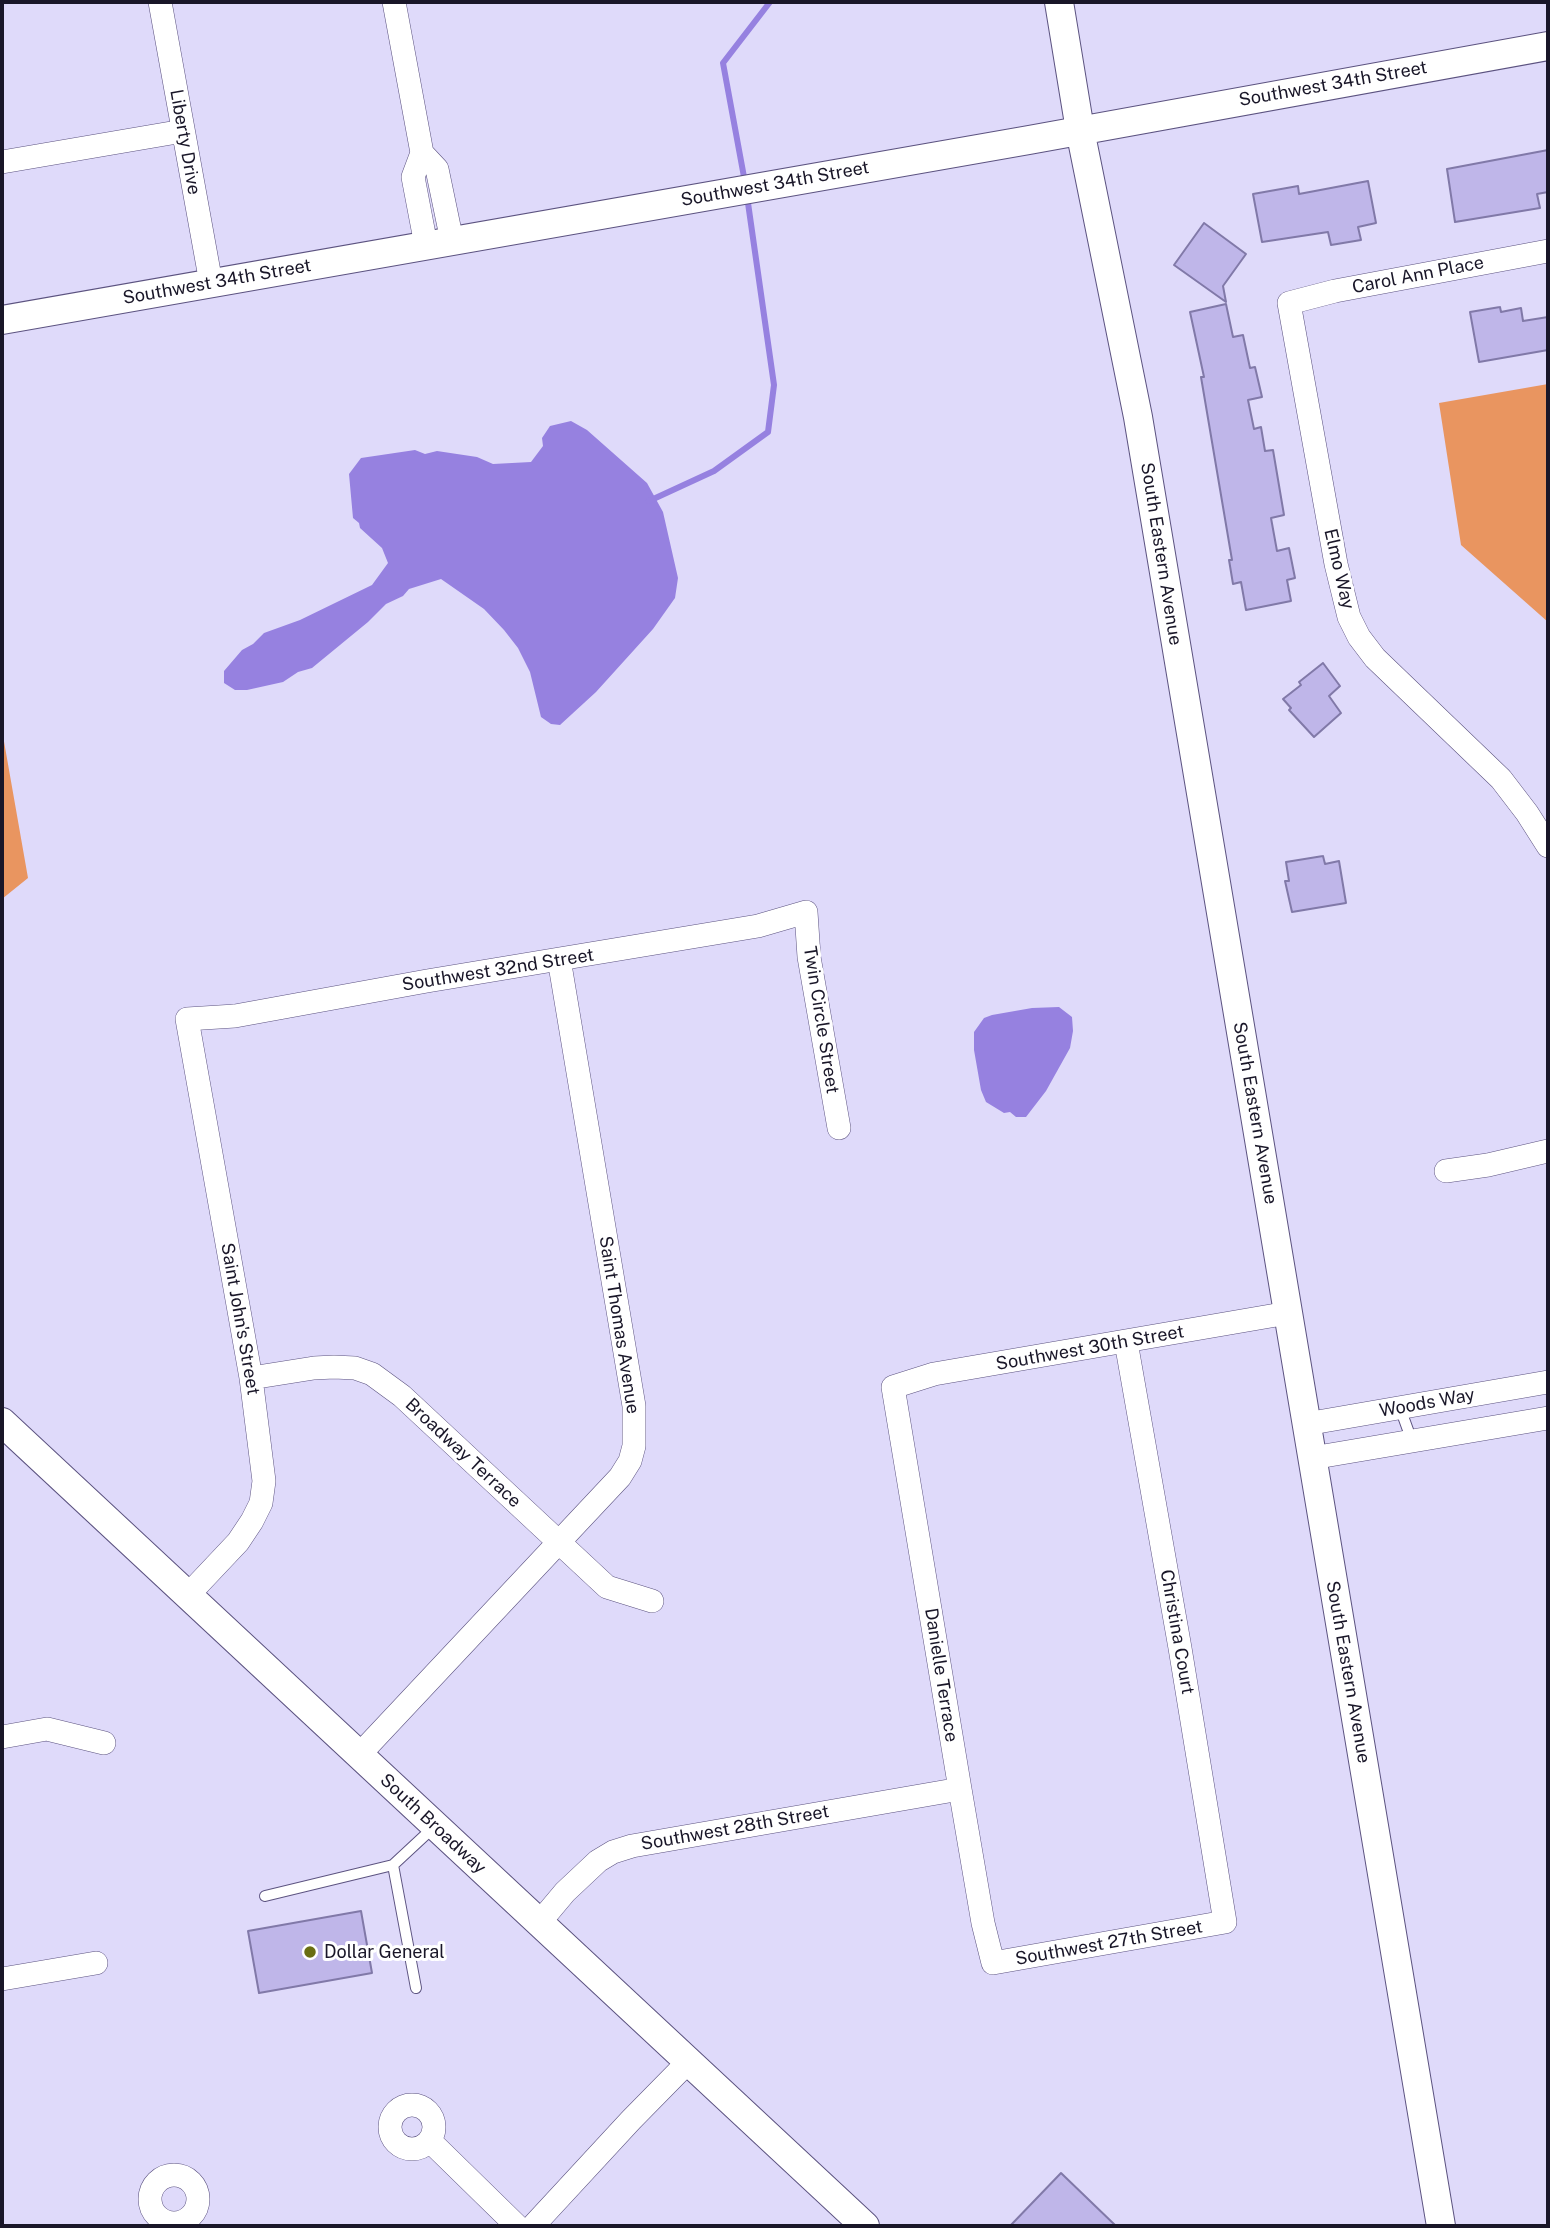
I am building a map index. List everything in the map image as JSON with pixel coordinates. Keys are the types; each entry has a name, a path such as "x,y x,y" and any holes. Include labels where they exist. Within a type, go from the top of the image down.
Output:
{"street":[{"name":"Liberty Drive","path":"160,2 211,283"},
{"path":"394,2 422,153 413,177 439,243"},
{"name":"South Eastern Avenue","path":"1059,2 1080,130 1138,417 1441,2226"},
{"name":"Southwest 34th Street","path":"2,320 1548,46"},
{"path":"2,162 183,131"},
{"name":"Carol Ann Place","path":"1289,303 1335,291 1548,251"},
{"name":"Elmo Way","path":"1289,303 1336,564 1349,617 1359,637 1375,658 1501,779 1548,846"},
{"name":"Southwest 32nd Street","path":"187,1019 235,1016 758,926 806,912"},
{"name":"Twin Circle Street","path":"806,912 809,957 839,1128"},
{"name":"Saint Thomas Avenue","path":"359,1755 620,1477 634,1446 632,1393 559,960"},
{"name":"Saint John's Street","path":"187,1019 251,1378 264,1481 261,1503 253,1521 238,1542 188,1595"},
{"path":"1446,1171 1488,1165 1548,1151"},
{"name":"Southwest 30th Street","path":"893,1387 934,1374 1288,1313"},
{"name":"Christina Court","path":"1126,1342 1178,1634 1225,1922"},
{"name":"Broadway Terrace","path":"251,1378 334,1367 355,1368 372,1374 402,1396 607,1587 652,1601"},
{"name":"Woods Way","path":"1306,1424 1548,1382"},
{"name":"Danielle Terrace","path":"893,1387 960,1789 993,1963"},
{"name":"Woods Way","path":"1312,1458 1548,1418"},
{"name":"South Broadway","path":"2,1422 865,2226"},
{"path":"2,1737 47,1729 104,1743"},
{"name":"Southwest 28th Street","path":"539,1923 565,1892 598,1861 613,1852 632,1846 960,1789"},
{"name":"Southwest 27th Street","path":"993,1963 1225,1922"},
{"path":"2,1979 96,1964"},
{"path":"533,2226 689,2062"},
{"path":"430,2141 517,2226"}],"lane":[{"path":"1400,1408 1412,1441"},
{"path":"265,1896 393,1865 435,1826"},
{"path":"393,1865 416,1988"}],"shaded area":[{"path":"1548,384 1548,622 1461,545 1439,403"},
{"path":"571,421 587,430 647,483 663,512 678,578 675,598 653,629 596,692 560,725 551,724 541,717 530,672 518,648 504,630 484,609 441,579 409,589 403,596 386,604 312,668 298,672 283,682 247,690 235,690 224,683 224,671 242,650 264,633 300,620 372,585 388,563 382,548 353,518 349,474 361,458 415,450 425,454 437,451 477,457 493,464 531,462 543,446 542,438 550,426"},
{"path":"2,730 28,878 2,899"},
{"path":"1059,1007 1072,1017 1073,1031 1070,1048 1046,1091 1026,1117 1004,1113 986,1102 981,1090 974,1050 974,1032 984,1018 1032,1008"}],"building":[{"path":"1548,150 1548,192 1537,194 1540,208 1455,222 1447,169"},
{"path":"1368,181 1376,223 1358,227 1361,240 1331,245 1328,232 1262,242 1253,194 1298,186 1299,194"},
{"path":"1204,223 1246,254 1223,286 1226,302 1174,265"},
{"path":"1226,304 1233,337 1243,335 1250,368 1255,367 1262,397 1248,400 1254,429 1261,427 1265,451 1273,450 1284,515 1271,518 1277,551 1289,548 1295,578 1287,580 1291,601 1246,610 1241,582 1233,584 1229,560 1232,560 1201,377 1204,377 1190,312"},
{"path":"1500,307 1501,312 1521,308 1523,321 1548,317 1548,350 1479,362 1470,312"},
{"path":"1323,663 1340,686 1329,696 1341,713 1314,737 1289,710 1291,708 1283,699"},
{"path":"1323,856 1325,864 1339,861 1346,903 1292,912 1285,881 1289,881 1286,862"},
{"name":"Dollar General","path":"361,1911 372,1973 259,1993 248,1931"},
{"path":"1061,2173 1116,2226 1010,2226"}],"waterway":[{"path":"744,177 723,63 770,2"},
{"path":"649,501 714,471 768,432 774,385 748,203"}],"place":[{"name":"Dollar General","path":"310,1952"}]}
